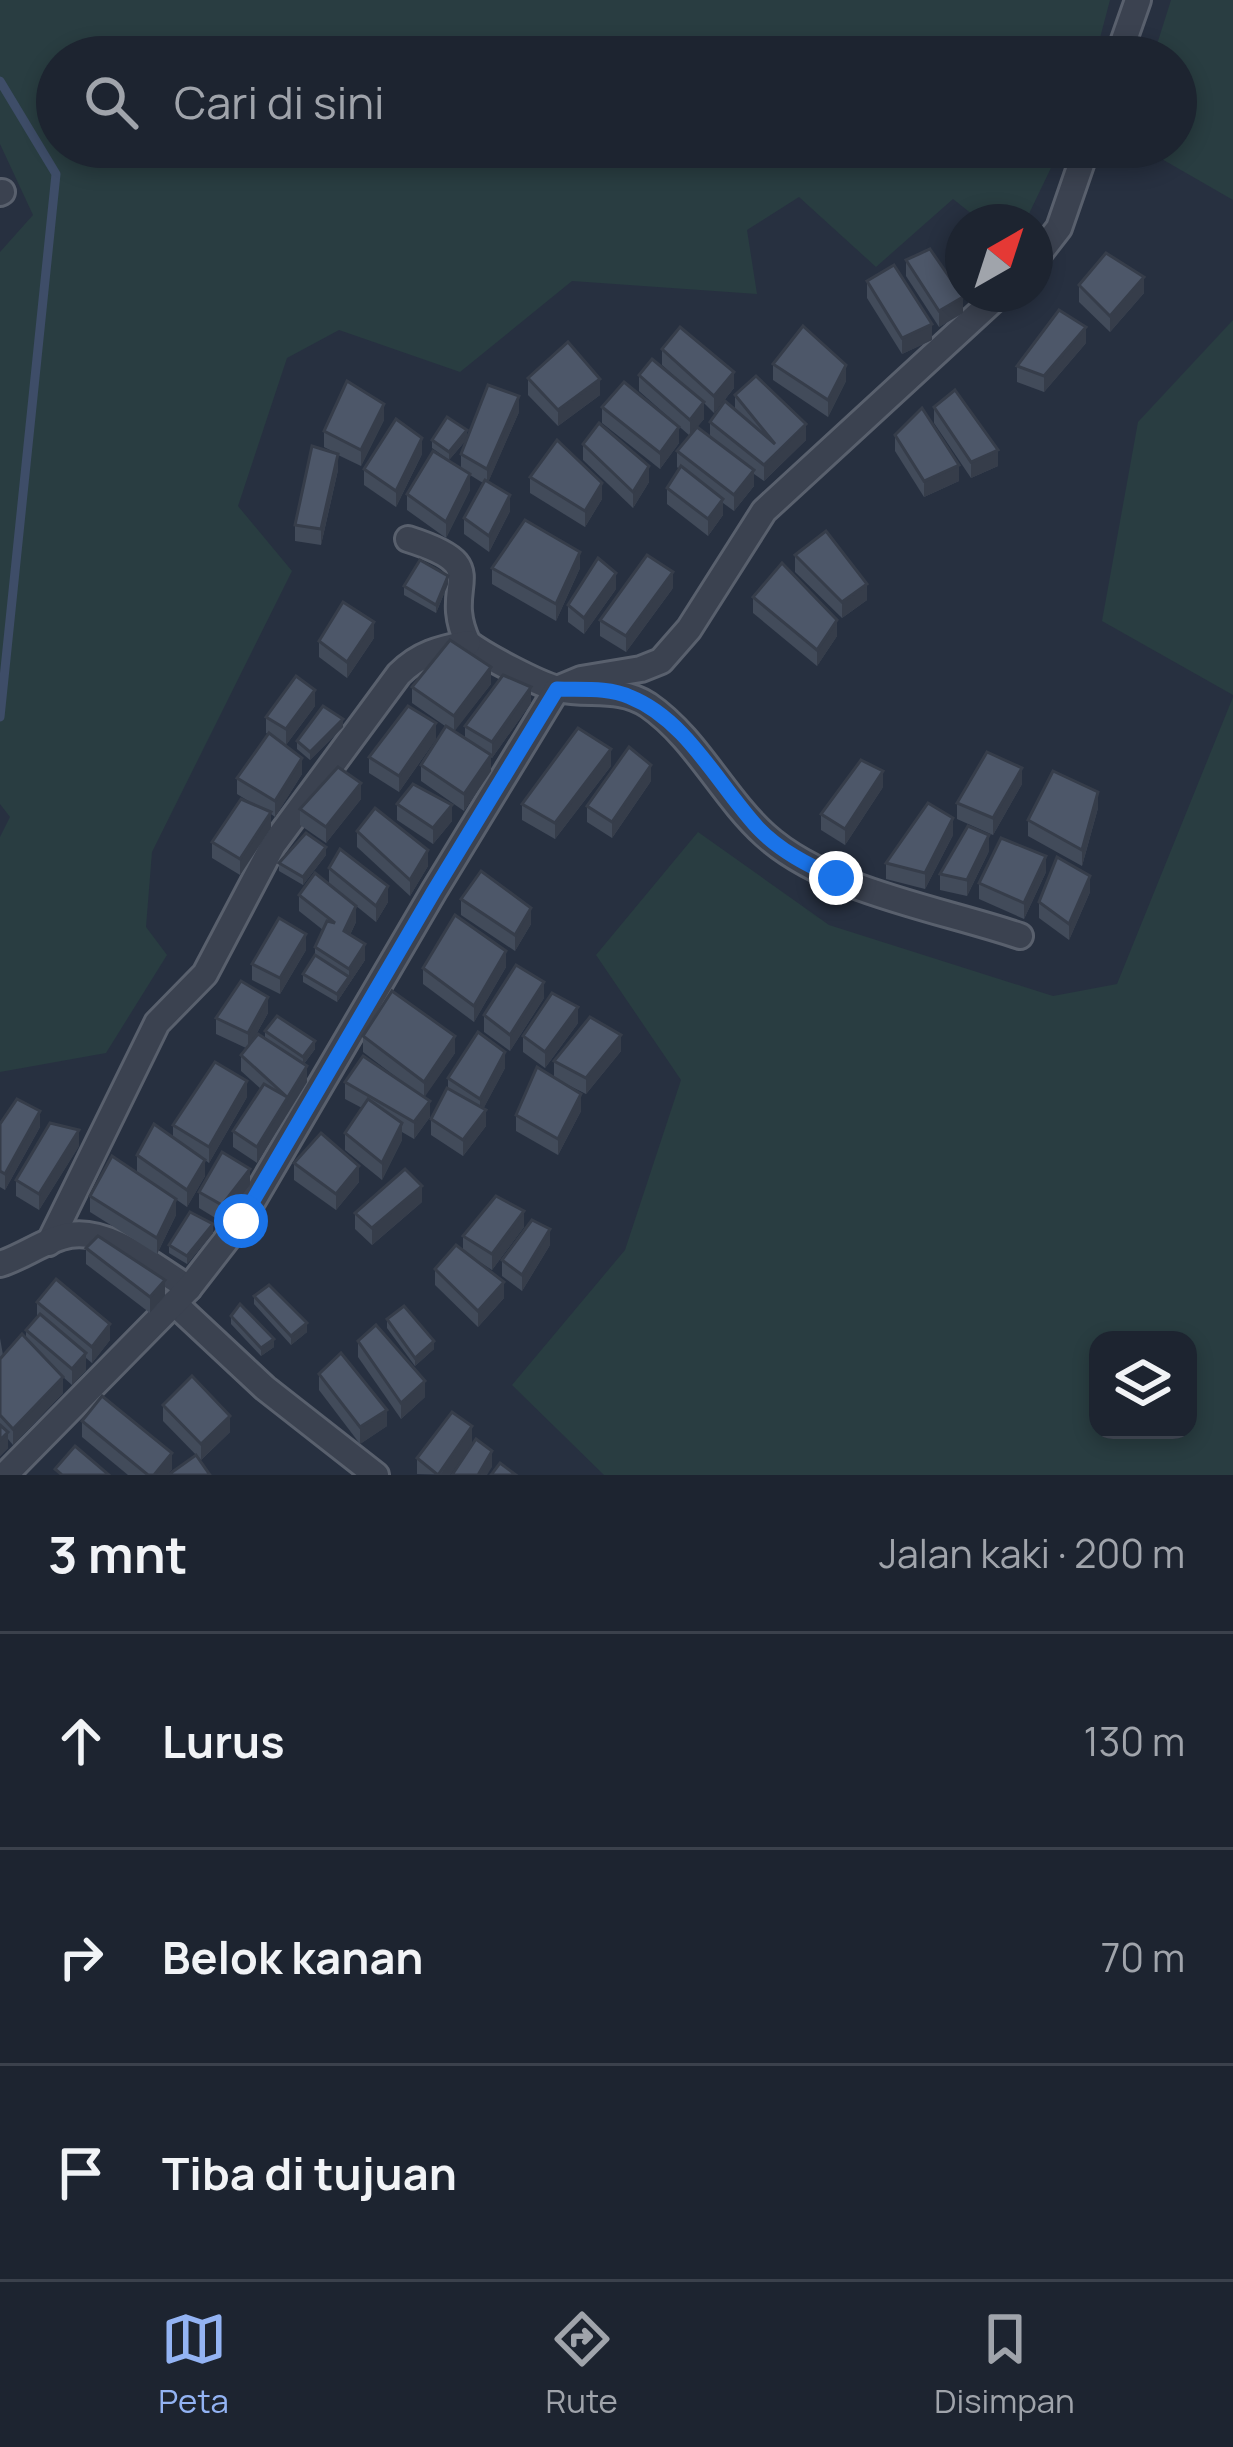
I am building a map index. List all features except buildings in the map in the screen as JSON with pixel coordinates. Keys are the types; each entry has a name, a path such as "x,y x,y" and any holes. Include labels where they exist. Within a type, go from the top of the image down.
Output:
{"street":[{"path":"1125,36 1138,0"},
{"path":"1053,235 1079,168"},
{"path":"5,1475 182,1296 260,1192 557,689 661,661 689,629 764,511 980,312"},
{"path":"407,538 456,559 461,569 459,622 468,643 557,689 626,694 647,705 678,732 762,832 807,865 1020,936"},
{"path":"49,1243 157,1023 205,974 273,845 399,674 415,658 468,643"},
{"path":"0,1264 69,1235 112,1242 182,1296 265,1388 376,1475"}],"green space":[{"path":"0,0 1110,0 1101,36 36,36 36,168 1051,168 1034,204 959,204 953,199 876,267 799,197 747,230 757,294 572,281 460,372 339,330 287,358 238,506 292,571 152,852 146,927 167,955 106,1053 0,1072 0,837 10,817 0,804 0,252 33,215 0,144"},
{"path":"1171,0 1233,0 1233,200 1177,168 1197,168 1197,36 1160,36"},
{"path":"1233,320 1233,695 1102,621 1138,422"},
{"path":"1233,697 1233,1475 604,1475 512,1385 625,1250 681,1080 596,955 698,832 829,925 1053,996 1117,984"}],"waterway":[{"path":"0,81 36,141"},
{"path":"0,717 56,174 52,168"}],"route":[{"path":"241,1221 557,689 626,694 647,705 678,732 762,832 807,865 836,878"}]}
